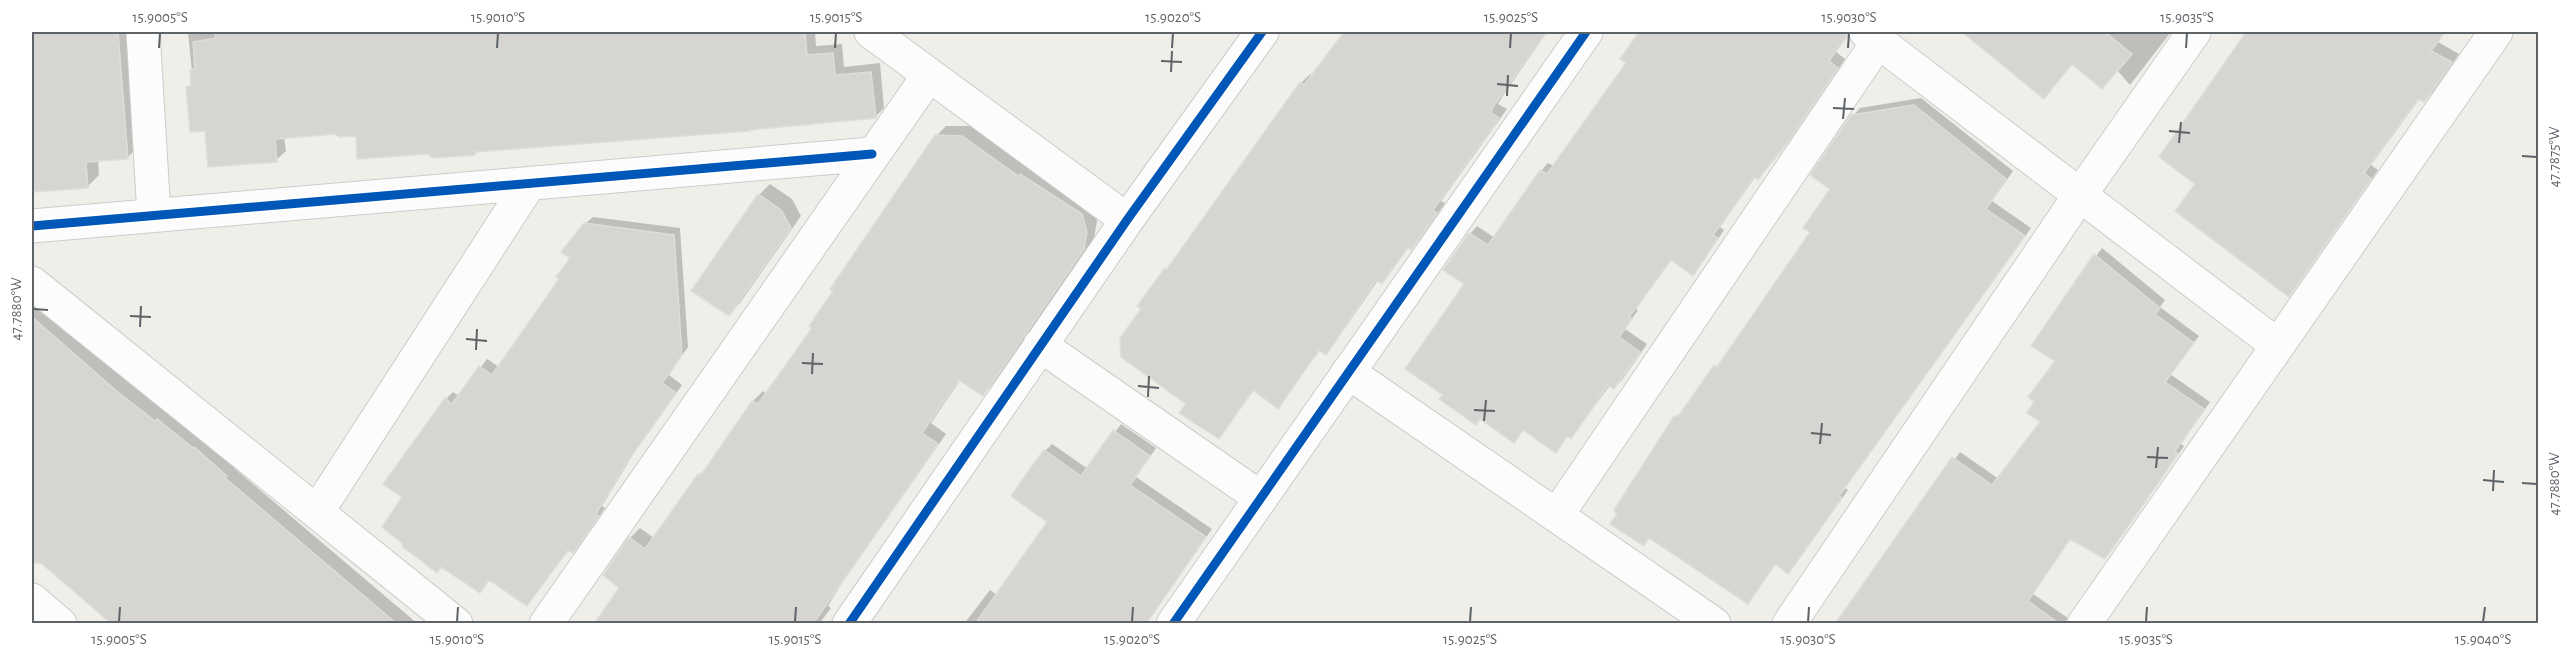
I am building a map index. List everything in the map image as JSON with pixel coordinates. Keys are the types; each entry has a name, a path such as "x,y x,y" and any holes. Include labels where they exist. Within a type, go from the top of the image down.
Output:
{"street":[{"path":"143,32 154,215"},
{"path":"871,32 1127,220"},
{"path":"849,624 1127,220 1262,32"},
{"path":"1173,624 1586,32"},
{"path":"1789,624 2080,195 2194,32"},
{"path":"2084,624 2496,32"},
{"path":"1557,515 1872,37 2277,345"},
{"path":"546,624 929,75"},
{"path":"32,226 872,154"},
{"path":"317,512 529,184"},
{"path":"32,283 456,624"},
{"path":"1040,345 1261,498"},
{"path":"1348,372 1714,624"},
{"path":"32,600 60,624"}],"building":[{"path":"32,32 118,32 128,159 86,162 88,188 32,192"},
{"path":"215,32 805,32 807,55 833,53 835,75 871,72 876,118 750,131 475,152 475,155 432,158 428,154 357,159 356,136 339,137 335,134 275,139 277,162 208,167 205,131 190,132 186,87 191,86 190,70 195,69 193,42 216,38"},
{"path":"1344,32 1546,32 1493,107 1491,113 1499,118 1433,210 1437,213 1411,250 1408,247 1382,284 1376,280 1326,355 1319,350 1278,409 1253,390 1219,439 1179,413 1186,404 1121,357 1120,338 1141,309 1137,306 1165,268 1167,269 1300,82 1304,85"},
{"path":"1639,32 1848,32 1848,34 1829,61 1838,68 1779,154 1758,180 1754,177 1713,235 1718,238 1693,276 1671,260 1629,317 1632,319 1619,337 1640,352 1614,389 1608,385 1571,439 1567,436 1556,453 1523,430 1514,443 1480,419 1476,425 1439,399 1443,395 1405,369 1464,284 1443,270 1469,233 1488,245 1540,170 1547,174 1626,63 1620,59"},
{"path":"1962,32 2105,32 2132,54 2102,89 2072,64 2044,99"},
{"path":"2246,32 2445,32 2431,51 2452,62 2424,102 2418,99 2364,173 2371,179 2289,297 2175,211 2195,184 2159,157"},
{"path":"1914,105 2006,179 1986,209 2025,236 1839,496 1842,498 1788,574 1775,564 1748,604 1649,538 1644,546 1610,524 1617,514 1614,510 1674,416 1678,417 1714,365 1717,367 1810,232 1803,228 1830,189 1810,175 1851,115"},
{"path":"935,135 962,136 1018,176 1020,174 1082,214 1087,232 1084,249 983,396 959,380 922,433 938,444 813,624 594,624 619,588 603,575 629,537 645,549 698,474 701,475 752,401 758,404 812,328 809,326 833,291 830,289"},
{"path":"758,194 781,210 791,228 729,316 691,291"},
{"path":"584,223 674,235 682,355 662,383 676,393 625,465 596,514 599,516 573,553 568,550 527,606 489,580 480,593 441,567 437,573 402,546 403,544 382,527 402,497 383,484 445,398 452,404 479,366 492,375 559,279 556,277 570,258 561,252"},
{"path":"2094,254 2160,308 2155,314 2194,343 2165,382 2204,409 2175,451 2178,454 2105,559 2070,539 2028,601 2060,624 1835,624 1952,457 1992,485 2040,422 2027,413 2034,402 2028,397 2055,361 2031,346"},
{"path":"32,317 119,393 194,447 227,476 225,478 397,624 112,624 41,563 32,563"},
{"path":"1113,430 1150,456 1130,485 1206,537 1146,624 975,624 1047,522 1011,496 1034,463 1044,450 1081,476"}],"cycle path":[{"path":"849,624 1127,220 1262,32"},
{"path":"1173,624 1586,32"},
{"path":"32,226 872,154"}]}
